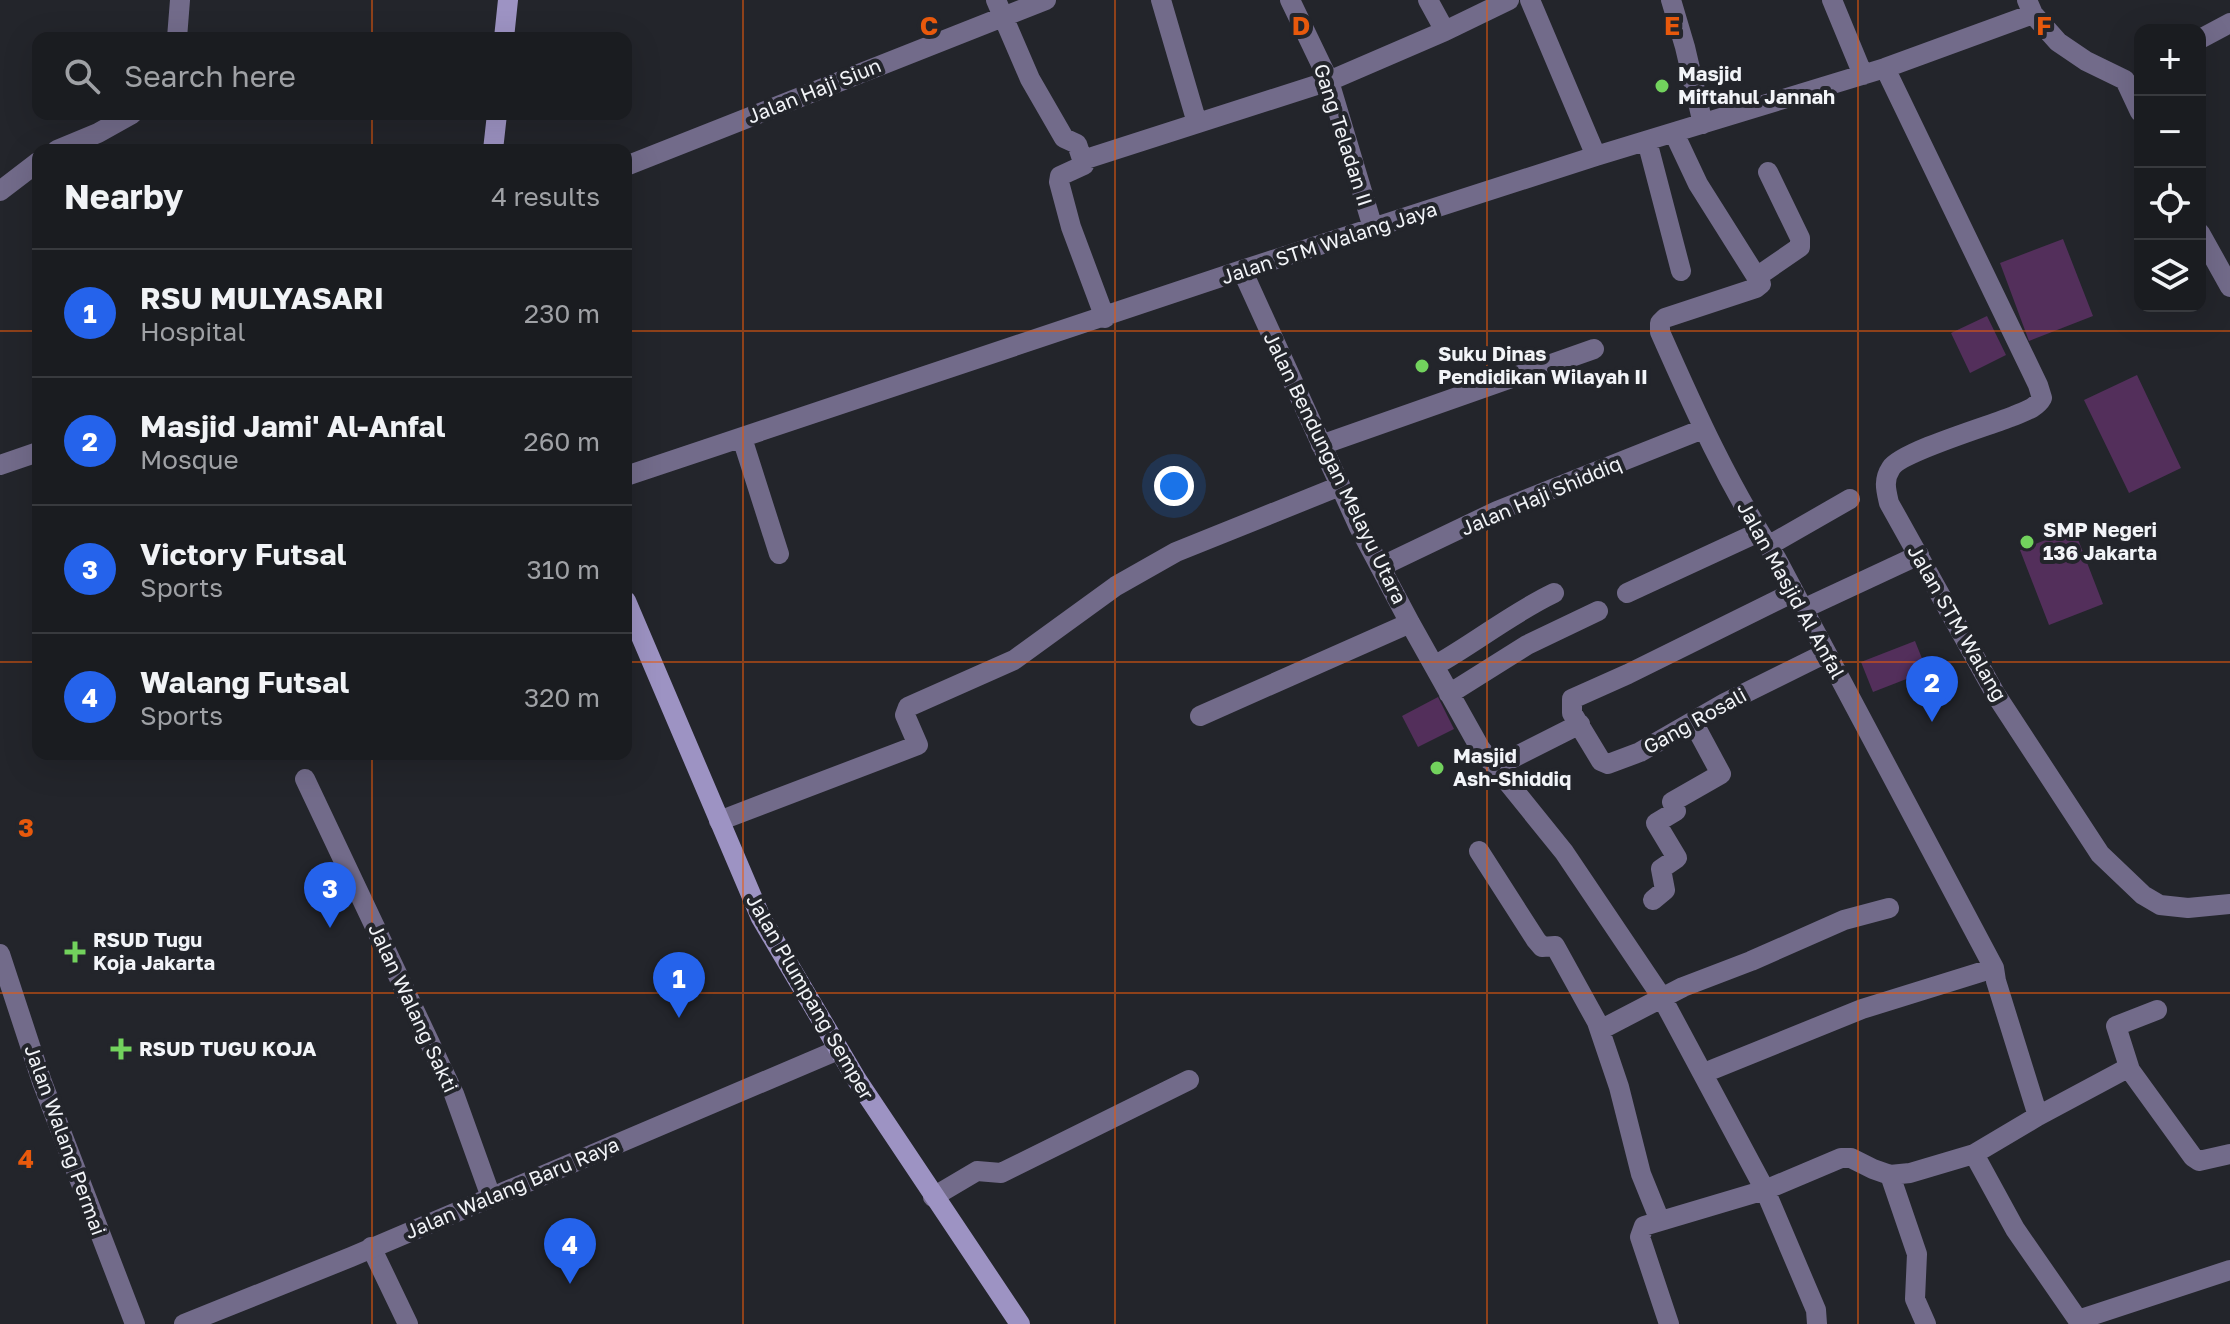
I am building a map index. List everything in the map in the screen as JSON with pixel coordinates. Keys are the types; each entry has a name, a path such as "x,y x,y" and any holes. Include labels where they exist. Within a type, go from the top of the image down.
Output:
{"main road":[{"path":"505,32 508,0"},
{"path":"494,144 496,120"},
{"name":"Jalan Plumpang Semper","path":"632,615 761,918 838,1050 1020,1324"}],"street":[{"path":"177,32 180,0"},
{"name":"Jalan Haji Siun","path":"632,163 999,9 1046,0"},
{"path":"1161,0 1197,123"},
{"name":"Gang Teladan II","path":"1290,0 1329,81 1373,228"},
{"path":"1428,0 1445,31"},
{"path":"1083,160 1329,81 1509,0"},
{"path":"1530,0 1596,156"},
{"path":"1671,0 1703,124"},
{"path":"1832,0 1863,75"},
{"path":"2030,7 2058,42 2086,61 2133,76 2137,96"},
{"name":"Jalan STM Walang Jaya","path":"632,474 1242,270 1596,156 1885,68 2030,7"},
{"path":"999,9 1030,79 1064,138 1077,144 1083,160 1081,168 1060,176 1059,182 1071,227 1105,318"},
{"path":"2206,36 2230,23"},
{"name":"Jalan STM Walang","path":"1885,68 2042,398 2035,407 1904,456 1892,465 1885,483 1889,503 1996,695 2100,854 2143,895 2160,905 2188,908 2230,904"},
{"path":"71,144 121,120"},
{"path":"1674,133 1698,184 1758,276 1800,247 1800,238 1768,172"},
{"path":"1647,141 1681,271"},
{"path":"0,191 32,167"},
{"path":"2204,240 2230,287"},
{"name":"Jalan Bendungan Melayu Utara","path":"1242,270 1340,486 1410,623 1480,748 1564,852 1661,996 1765,1190 1816,1310 1817,1324"},
{"name":"Jalan Masjid Al Anfal","path":"1758,276 1761,284 1756,288 1665,318 1660,323 1660,332 1703,429 1799,601 1994,968 2038,1116"},
{"path":"1321,445 1594,349"},
{"name":"Jalan Haji Shiddiq","path":"1380,567 1497,511 1703,429"},
{"path":"742,438 779,554"},
{"path":"0,465 32,454"},
{"path":"719,821 918,745 905,715 908,707 1014,660 1116,586 1176,552 1340,486"},
{"path":"1627,593 1764,539 1850,499"},
{"path":"1495,767 1580,724 1572,713 1572,699 1799,601 1919,555"},
{"path":"1434,666 1494,631 1511,616 1554,593"},
{"path":"1449,694 1527,645 1598,611"},
{"path":"1200,716 1410,623"},
{"name":"Gang Rosali","path":"1580,724 1601,761 1608,764 1640,752 1725,703 1826,653"},
{"path":"1653,900 1665,890 1661,869 1677,858 1656,823 1676,811 1672,802 1721,774 1693,722"},
{"name":"Jalan Walang Sakti","path":"305,779 454,1094 491,1197"},
{"path":"1479,851 1536,940 1542,947 1555,946 1563,957 1600,1030 1619,1087 1641,1174 1660,1221"},
{"path":"1600,1030 1661,996 1844,920 1889,908"},
{"name":"Jalan Walang Permai","path":"0,954 42,1082 135,1324"},
{"path":"1704,1073 1862,1009 1994,968"},
{"path":"2157,1010 2116,1026 2130,1070 2193,1157 2199,1161 2230,1154"},
{"name":"Jalan Walang Baru Raya","path":"184,1324 838,1050"},
{"path":"1669,1324 1640,1237 1644,1226 1765,1190 1846,1157 1890,1175 1910,1173 1974,1154 2038,1116 2124,1070 2130,1070"},
{"path":"933,1197 977,1171 1001,1173 1189,1080"},
{"path":"1974,1154 2015,1229 2079,1322 2230,1270"},
{"path":"1890,1175 1917,1254 1915,1299 1926,1324"},
{"path":"371,1247 408,1324"}],"shaded area":[{"path":"2063,239 2093,316 2029,341 2000,263"},
{"path":"1987,316 2006,355 1970,373 1951,333"},
{"path":"2137,375 2181,468 2129,493 2084,400"},
{"path":"2074,529 2103,604 2049,625 2020,550"},
{"path":"1915,641 1927,671 1873,692 1861,662"},
{"path":"1438,697 1454,729 1418,747 1402,716"}],"place":[{"name":"Masjid Miftahul Jannah","path":"1662,86"},
{"name":"Suku Dinas Pendidikan Wilayah II","path":"1422,366"},
{"name":"SMP Negeri 136 Jakarta","path":"2027,542"},
{"name":"Masjid Jami' Al-Anfal","path":"1932,722"},
{"name":"Masjid Ash-Shiddiq","path":"1437,768"},
{"name":"Victory Futsal","path":"330,928"},
{"name":"RSUD Tugu Koja Jakarta","path":"75,952"},
{"name":"RSU MULYASARI","path":"679,1018"},
{"name":"RSUD TUGU KOJA","path":"121,1049"},
{"name":"Walang Futsal","path":"570,1284"}]}
